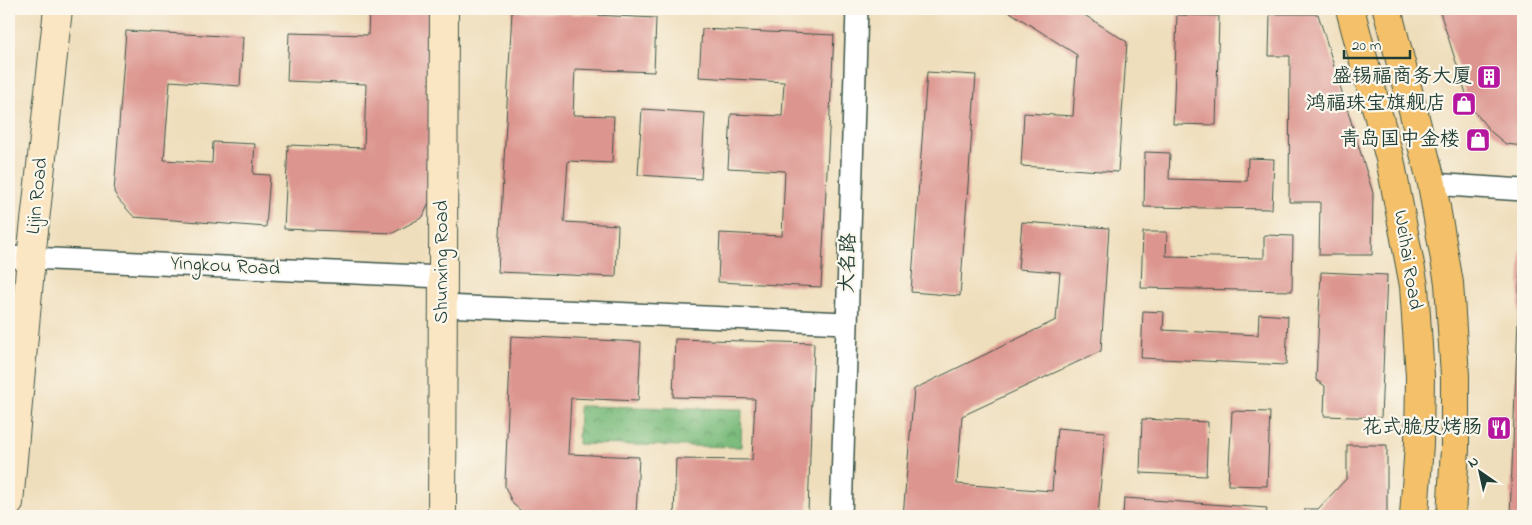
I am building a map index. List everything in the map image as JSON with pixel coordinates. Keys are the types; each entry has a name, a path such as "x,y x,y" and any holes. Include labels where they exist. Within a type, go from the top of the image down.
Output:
{"main road":[{"name":"Weihai Road","path":"1350,9 1390,159 1414,286 1420,376 1419,444 1414,516"},
{"name":"Weihai Road","path":"1387,9 1432,184 1449,283 1455,376 1455,449 1451,516"}],"street":[{"name":"Lijin Road","path":"9,503 20,258 58,9"},
{"name":"Shunxing Road","path":"442,516 444,9"},
{"name":"大名路","path":"841,516 856,9"},
{"path":"1432,184 1523,190"},
{"name":"Yingkou Road","path":"20,258 442,276"},
{"path":"442,306 847,323"}],"green space":[{"path":"579,406 742,409 741,447 578,444"}],"building":[{"path":"369,9 437,9 430,200 423,217 393,233 284,229 288,145 364,148 366,84 287,81 289,33 368,35"},
{"path":"1005,9 1075,9 1127,42 1118,172 1021,166 1024,113 1073,116 1077,55"},
{"name":"盛锡福商务大厦","path":"1439,9 1523,9 1523,146 1506,144 1490,131 1470,106"},
{"path":"512,11 656,18 654,72 575,69 573,115 614,116 612,163 568,161 564,222 618,225 616,277 498,272"},
{"path":"1270,14 1318,14 1373,193 1372,255 1319,255 1320,202 1289,202 1290,56 1269,56"},
{"path":"1177,15 1219,16 1216,125 1173,124"},
{"path":"702,29 834,35 821,287 718,282 720,233 782,236 785,171 728,168 731,114 782,116 784,82 699,77"},
{"path":"126,31 243,37 240,86 170,81 164,160 212,163 213,142 255,144 253,174 270,175 266,227 134,217 118,199 114,192"},
{"path":"927,72 976,75 960,296 911,292"},
{"path":"9,108 12,108 10,144 9,144"},
{"path":"642,109 705,113 701,179 638,175"},
{"path":"1145,152 1170,153 1169,179 1247,181 1248,158 1274,159 1272,209 1144,207"},
{"path":"1022,222 1109,228 1101,351 962,416 957,484 1052,491 1057,428 1105,432 1098,516 903,516 914,389 1056,320 1060,272 1018,269"},
{"path":"1522,222 1523,516 1510,516"},
{"path":"1143,232 1167,232 1166,256 1264,258 1264,235 1293,236 1292,291 1141,288"},
{"path":"1321,272 1387,275 1381,418 1324,416 1325,386 1316,380"},
{"path":"1143,311 1164,312 1163,330 1258,335 1259,314 1288,316 1286,365 1141,358"},
{"path":"511,336 641,342 638,401 571,398 568,454 639,457 636,516 527,516 513,504 505,487"},
{"path":"675,339 814,343 808,512 803,516 674,516 676,459 752,460 755,399 673,397"},
{"path":"1232,411 1270,412 1267,486 1228,485"},
{"path":"1142,419 1208,422 1206,476 1140,473"},
{"path":"1347,445 1387,445 1387,516 1305,516 1305,509 1318,509 1347,478"},
{"path":"1124,498 1267,508 1266,516 1123,516"}],"place":[{"name":"盛锡福商务大厦","path":"1489,77"},
{"name":"鸿福珠宝旗舰店","path":"1464,104"},
{"name":"青岛国中金楼","path":"1478,140"},
{"name":"花式脆皮烤肠","path":"1499,428"}]}
